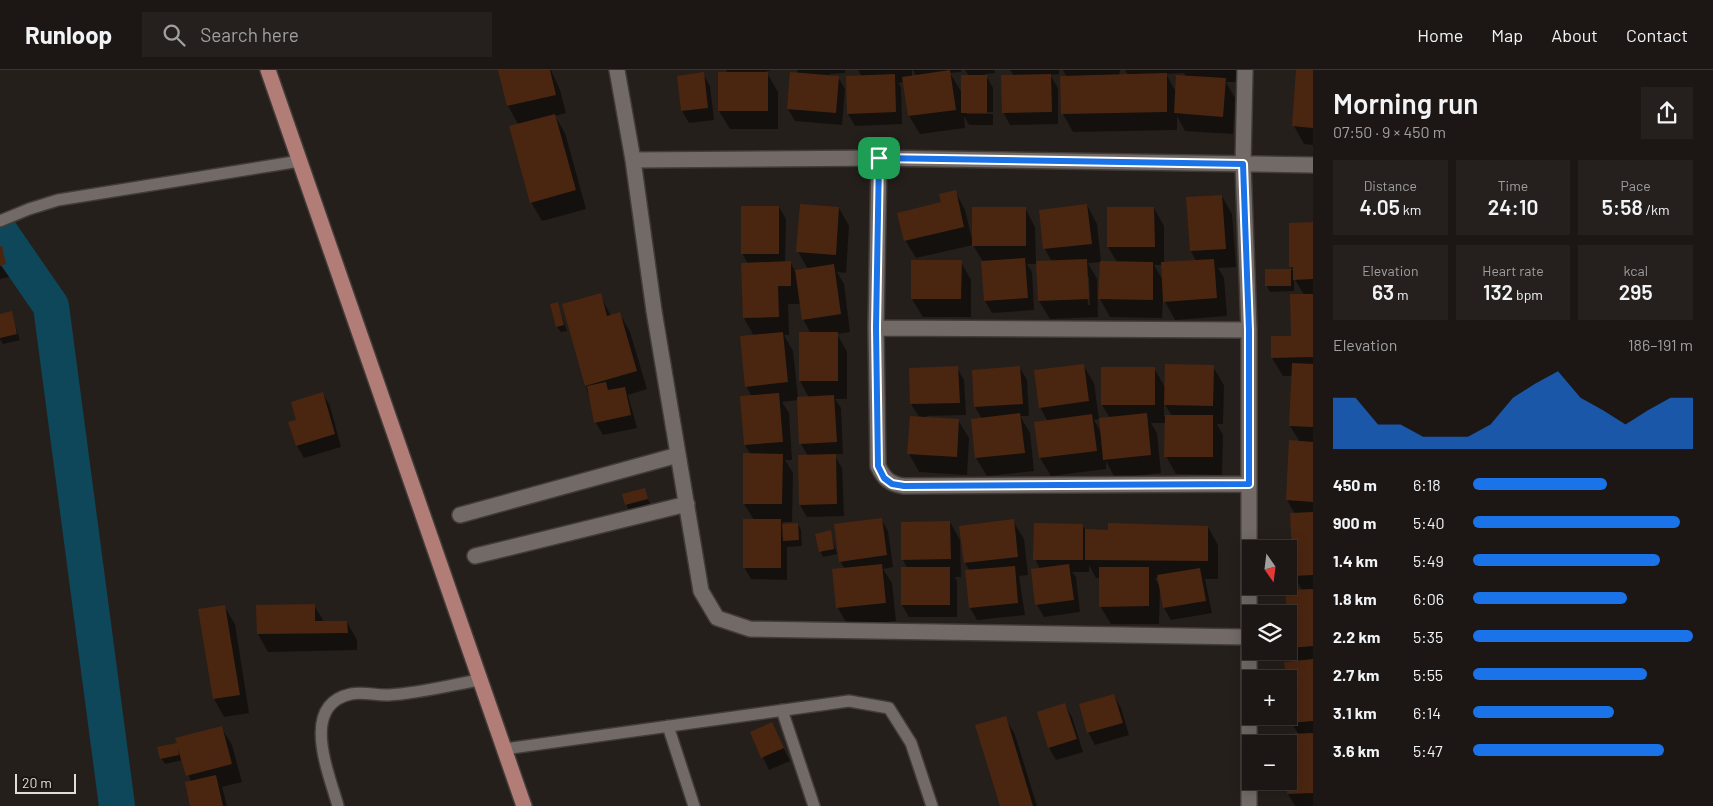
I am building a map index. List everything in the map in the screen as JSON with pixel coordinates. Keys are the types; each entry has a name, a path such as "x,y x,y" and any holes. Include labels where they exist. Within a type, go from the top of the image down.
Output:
{"main road":[{"path":"268,70 524,806"}],"street":[{"path":"617,70 633,160 654,311 701,591 717,618 750,629 1242,637"},
{"path":"1245,70 1243,164 1249,330 1247,605"},
{"path":"633,160 879,158 1313,165"},
{"path":"879,158 876,328 878,466 884,478 892,484 1249,484"},
{"path":"876,328 1249,330"},
{"path":"460,515 678,455"},
{"path":"475,556 687,504"},
{"path":"1247,660 1249,806"}],"lane":[{"path":"0,221 58,200 300,161"},
{"path":"338,806 321,741 322,719 331,703 350,694 389,695 479,680"},
{"path":"504,749 849,701 889,708 911,743 932,806"},
{"path":"782,710 814,806"},
{"path":"668,726 694,806"}],"building":[{"path":"498,70 550,70 556,95 507,106"},
{"path":"950,70 956,110 908,116 902,77"},
{"path":"1296,70 1313,70 1313,128 1292,126"},
{"path":"704,72 708,108 681,111 677,76"},
{"path":"718,72 768,72 768,111 718,111"},
{"path":"790,72 839,76 836,113 787,109"},
{"path":"1167,73 1167,112 1061,114 1060,76"},
{"path":"895,74 896,112 847,114 846,76"},
{"path":"1051,74 1052,112 1002,113 1001,75"},
{"path":"961,75 987,75 987,113 961,113"},
{"path":"1176,75 1226,78 1223,117 1174,113"},
{"path":"555,114 576,190 530,203 509,126"},
{"path":"956,190 964,227 904,241 897,213 941,202 939,194"},
{"path":"1222,195 1226,249 1190,251 1186,197"},
{"path":"800,204 839,207 836,255 796,252"},
{"path":"1087,204 1092,244 1043,249 1039,210"},
{"path":"741,206 779,206 779,254 741,254"},
{"path":"972,207 1026,207 1026,246 972,246"},
{"path":"1107,207 1154,207 1155,247 1107,247"},
{"path":"1313,222 1313,279 1293,280 1293,267 1289,267 1289,223"},
{"path":"0,246 2,246 6,264 0,266"},
{"path":"1025,258 1028,298 984,301 981,261"},
{"path":"1087,259 1089,299 1038,301 1036,261"},
{"path":"1214,259 1217,298 1163,302 1161,262"},
{"path":"911,260 962,260 961,299 911,299"},
{"path":"791,261 791,286 778,286 779,317 743,318 741,263"},
{"path":"1100,261 1153,262 1153,300 1098,299"},
{"path":"834,264 841,314 802,320 795,270"},
{"path":"1265,269 1291,269 1291,286 1265,286"},
{"path":"601,293 607,316 620,312 637,371 585,386 562,304"},
{"path":"1290,294 1313,294 1313,357 1271,358 1271,336 1291,336"},
{"path":"558,302 564,325 556,327 550,304"},
{"path":"12,311 17,334 0,338 0,314"},
{"path":"783,332 788,382 745,387 740,336"},
{"path":"799,332 838,332 838,381 799,381"},
{"path":"1292,363 1313,364 1313,427 1289,426"},
{"path":"1084,364 1089,401 1039,408 1034,370"},
{"path":"1165,364 1214,365 1213,406 1164,405"},
{"path":"958,366 960,403 910,404 909,368"},
{"path":"1020,366 1023,404 974,407 972,370"},
{"path":"1101,367 1155,367 1155,405 1101,405"},
{"path":"606,382 608,390 625,387 631,415 594,423 587,386"},
{"path":"323,392 335,434 296,446 288,422 296,420 291,402"},
{"path":"779,393 783,442 744,445 740,396"},
{"path":"834,395 837,442 799,444 797,397"},
{"path":"1020,413 1025,453 975,458 971,419"},
{"path":"1147,413 1151,455 1103,460 1099,418"},
{"path":"1092,414 1097,451 1039,458 1034,422"},
{"path":"1165,415 1213,415 1213,457 1164,457"},
{"path":"910,416 959,419 957,457 907,454"},
{"path":"1289,440 1313,442 1313,502 1286,500"},
{"path":"743,453 783,454 782,504 743,504"},
{"path":"836,454 837,504 799,505 798,455"},
{"path":"645,488 648,499 625,505 622,494"},
{"path":"1313,512 1313,575 1298,576 1298,540 1291,540 1290,513"},
{"path":"882,518 887,555 839,562 834,524"},
{"path":"743,519 781,519 781,568 743,568"},
{"path":"1014,519 1018,557 964,563 959,526"},
{"path":"950,521 951,559 901,560 901,522"},
{"path":"798,523 799,540 783,541 782,524"},
{"path":"1034,523 1083,524 1083,560 1033,560"},
{"path":"1108,523 1208,526 1208,561 1085,560 1085,529 1108,530"},
{"path":"831,530 834,549 819,552 815,534"},
{"path":"882,564 886,603 836,608 832,569"},
{"path":"1069,564 1074,600 1035,605 1031,569"},
{"path":"1015,566 1018,603 969,608 965,570"},
{"path":"901,567 950,567 950,605 901,605"},
{"path":"1099,567 1149,567 1149,606 1099,607"},
{"path":"1200,568 1206,601 1163,608 1157,575"},
{"path":"1313,589 1313,646 1297,647 1297,605 1286,605 1285,595 1298,595 1298,590"},
{"path":"315,604 315,621 347,621 348,633 257,634 256,605"},
{"path":"225,605 240,695 213,699 198,609"},
{"path":"1313,659 1313,721 1297,722 1297,670 1285,670 1284,662"},
{"path":"1114,694 1123,723 1087,733 1079,704"},
{"path":"1065,703 1077,739 1048,748 1037,712"},
{"path":"1006,716 1033,806 1000,806 975,725"},
{"path":"772,722 784,748 761,758 750,732"},
{"path":"222,726 232,764 186,776 178,749 179,755 160,759 157,747 177,743 175,738"},
{"path":"1313,733 1313,793 1287,794 1287,790 1297,790 1297,735 1285,734"},
{"path":"216,775 223,806 190,806 185,782"}],"waterway":[{"path":"0,232 51,306 117,806"}],"route":[{"path":"879,158 1243,164 1249,330 1249,484 904,486 892,484 884,478 878,466 876,328 879,158"}]}
